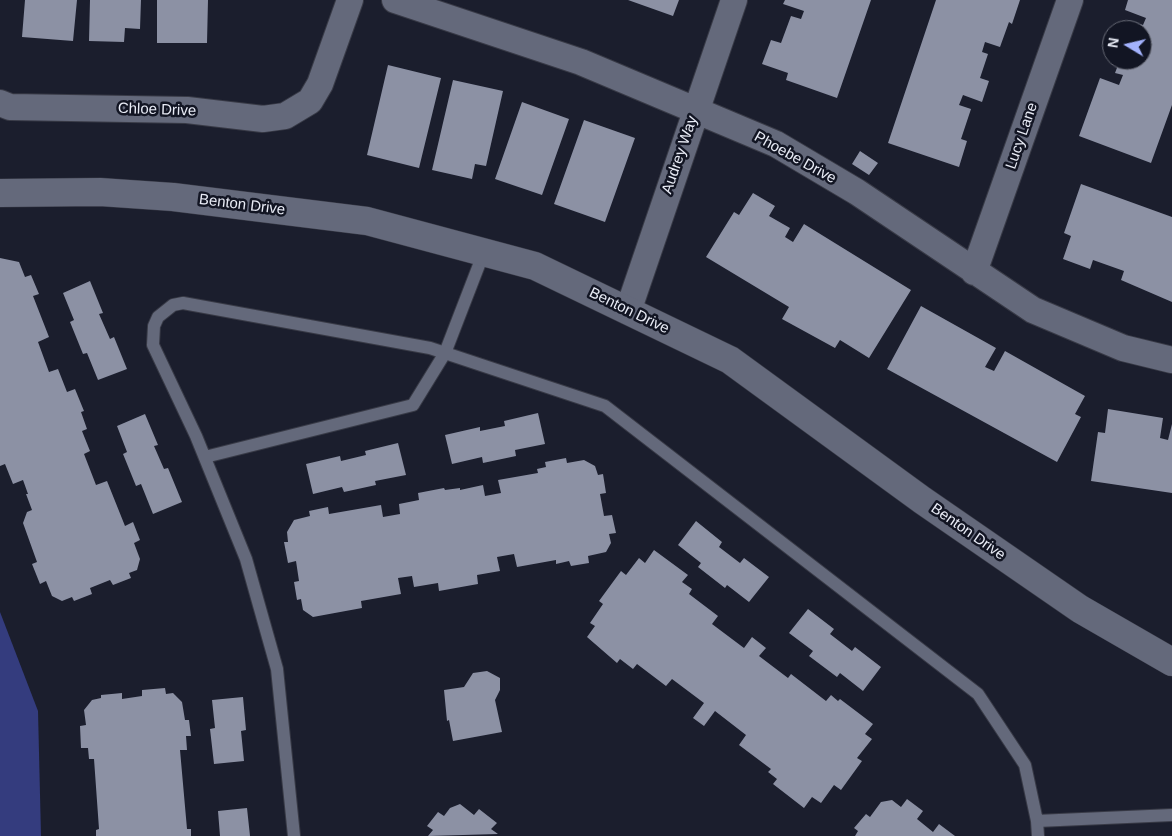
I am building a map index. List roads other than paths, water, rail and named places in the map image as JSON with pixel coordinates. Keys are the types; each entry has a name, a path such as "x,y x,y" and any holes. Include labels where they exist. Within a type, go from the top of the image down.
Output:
{"street":[{"name":"Chloe Drive","path":"0,103 10,107 187,110 263,119 285,116 310,101 330,57 350,0"},
{"name":"Phoebe Drive","path":"395,0 581,62 776,144 857,192 1033,310 1123,348 1172,360"},
{"name":"Audrey Way","path":"628,311 734,0"},
{"name":"Lucy Lane","path":"974,272 1070,0"},
{"name":"Benton Drive","path":"0,193 100,192 245,205 367,221 535,266 730,360 922,500 1080,610 1172,662"}],"lane":[{"path":"205,457 413,406 445,353 484,252"},
{"path":"294,836 277,669 246,559 205,457 153,345 154,326 158,317 174,305 183,303 430,348 605,406 978,694 1025,765 1037,821 1038,836"},
{"path":"1037,821 1172,815"}]}
